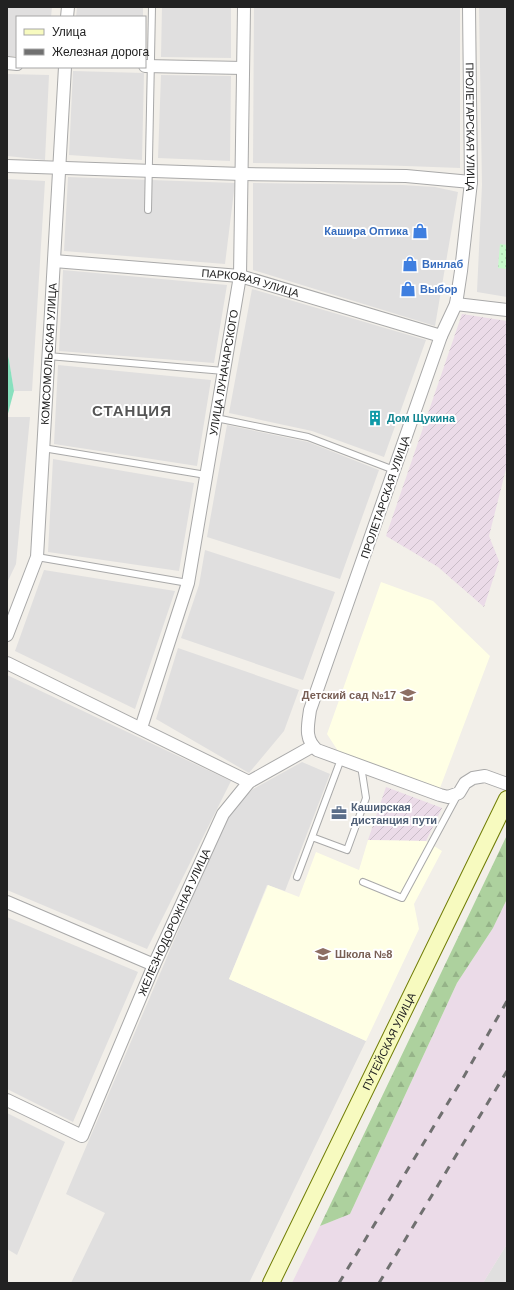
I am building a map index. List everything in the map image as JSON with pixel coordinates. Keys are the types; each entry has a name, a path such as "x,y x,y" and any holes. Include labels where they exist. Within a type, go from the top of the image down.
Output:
{"main road":[{"name":"ПУТЕЙСКАЯ УЛИЦА","path":"271,1283 507,799"}],"street":[{"name":"УЛИЦА ЛУНАЧАРСКОГО","path":"141,728 188,583 240,276 244,7"},
{"name":"ПРОЛЕТАРСКАЯ УЛИЦА","path":"313,746 307,734 310,710 441,336 456,304 471,182 469,7"},
{"path":"148,66 243,68"},
{"name":"КОМСОМОЛЬСКАЯ УЛИЦА","path":"7,635 37,558 64,68"},
{"path":"7,166 242,174 406,176 471,182"},
{"name":"ПАРКОВАЯ УЛИЦА","path":"54,261 240,276 441,336"},
{"path":"456,304 507,310"},
{"path":"7,663 249,782"},
{"path":"313,746 317,750 448,797 459,793 465,783 473,778 485,776 507,784"},
{"name":"ЖЕЛЕЗНОДОРОЖНАЯ УЛИЦА","path":"7,1100 82,1136 154,965 223,814 249,782 313,746"},
{"path":"7,902 154,965"}],"lane":[{"path":"148,210 148,66 152,7"},
{"path":"48,356 224,371"},
{"path":"216,418 308,437 394,470"},
{"path":"43,448 206,475"},
{"path":"37,558 188,583"},
{"path":"297,877 341,759"},
{"path":"312,837 347,850 366,798 361,766"},
{"path":"363,882 402,898 459,793"}],"shaded area":[{"path":"7,7 52,7 51,16 16,16 16,56 7,56"},
{"path":"77,7 143,7 143,16 76,16"},
{"path":"162,7 231,7 231,58 161,57"},
{"path":"254,7 460,7 460,168 253,163"},
{"path":"479,7 507,7 507,297 477,292 482,185"},
{"path":"73,71 144,73 142,160 69,155"},
{"path":"7,74 49,75 45,160 7,156"},
{"path":"161,75 231,76 230,161 158,158"},
{"path":"68,177 235,183 225,264 64,251"},
{"path":"7,179 45,181 32,391 14,391 7,353"},
{"path":"253,183 403,185 435,187 458,192 435,326 253,270"},
{"path":"63,270 227,285 214,363 59,351"},
{"path":"252,289 426,340 384,457 312,431 229,413"},
{"path":"462,314 507,321 507,465 489,536 499,561 484,607 438,567 386,536"},
{"path":"58,365 211,380 197,466 54,444"},
{"path":"7,417 30,417 16,564 7,583"},
{"path":"227,425 308,442 379,470 340,579 207,537"},
{"path":"53,459 194,483 179,571 48,552"},
{"path":"205,550 335,592 303,680 181,638 199,585"},
{"path":"44,570 175,591 135,709 15,651"},
{"name":"Детский сад №17","path":"381,582 433,601 490,656 440,788 338,751 327,734"},
{"path":"178,648 299,690 284,731 249,773 156,719"},
{"path":"7,675 231,781 147,949 7,890"},
{"path":"302,762 330,774 285,891 267,885 229,979 366,1041 249,1283 71,1283 105,1213 66,1194 228,814 253,789"},
{"path":"386,787 442,808 426,841 368,840"},
{"name":"Школа №8","path":"368,840 426,841 442,851 414,904 419,929 366,1041 229,979 268,885 299,897 316,852 359,870"},
{"path":"507,899 507,1244 483,1283 292,1283 320,1226 350,1214 457,983 493,928"},
{"path":"7,917 138,972 73,1122 7,1089"},
{"path":"7,1113 65,1142 17,1255 7,1249"},
{"path":"507,1244 507,1283 483,1283"}],"green space":[{"path":"500,244 507,245 507,269 498,268"},
{"path":"7,353 14,391 7,417"},
{"path":"507,835 507,899 493,928 457,983 350,1214 320,1226"}],"railway":[{"path":"339,1283 463,1078 507,1001"},
{"path":"379,1283 507,1071"}],"place":[{"name":"Кашира Оптика","path":"420,231"},
{"name":"Винлаб","path":"410,264"},
{"name":"Выбор","path":"408,289"},
{"name":"Дом Щукина","path":"375,418"},
{"name":"Детский сад №17","path":"408,695"},
{"name":"Каширская дистанция пути","path":"339,813"},
{"name":"Школа №8","path":"323,954"}],"district":[{"name":"СТАНЦИЯ","path":"132,411"}]}
